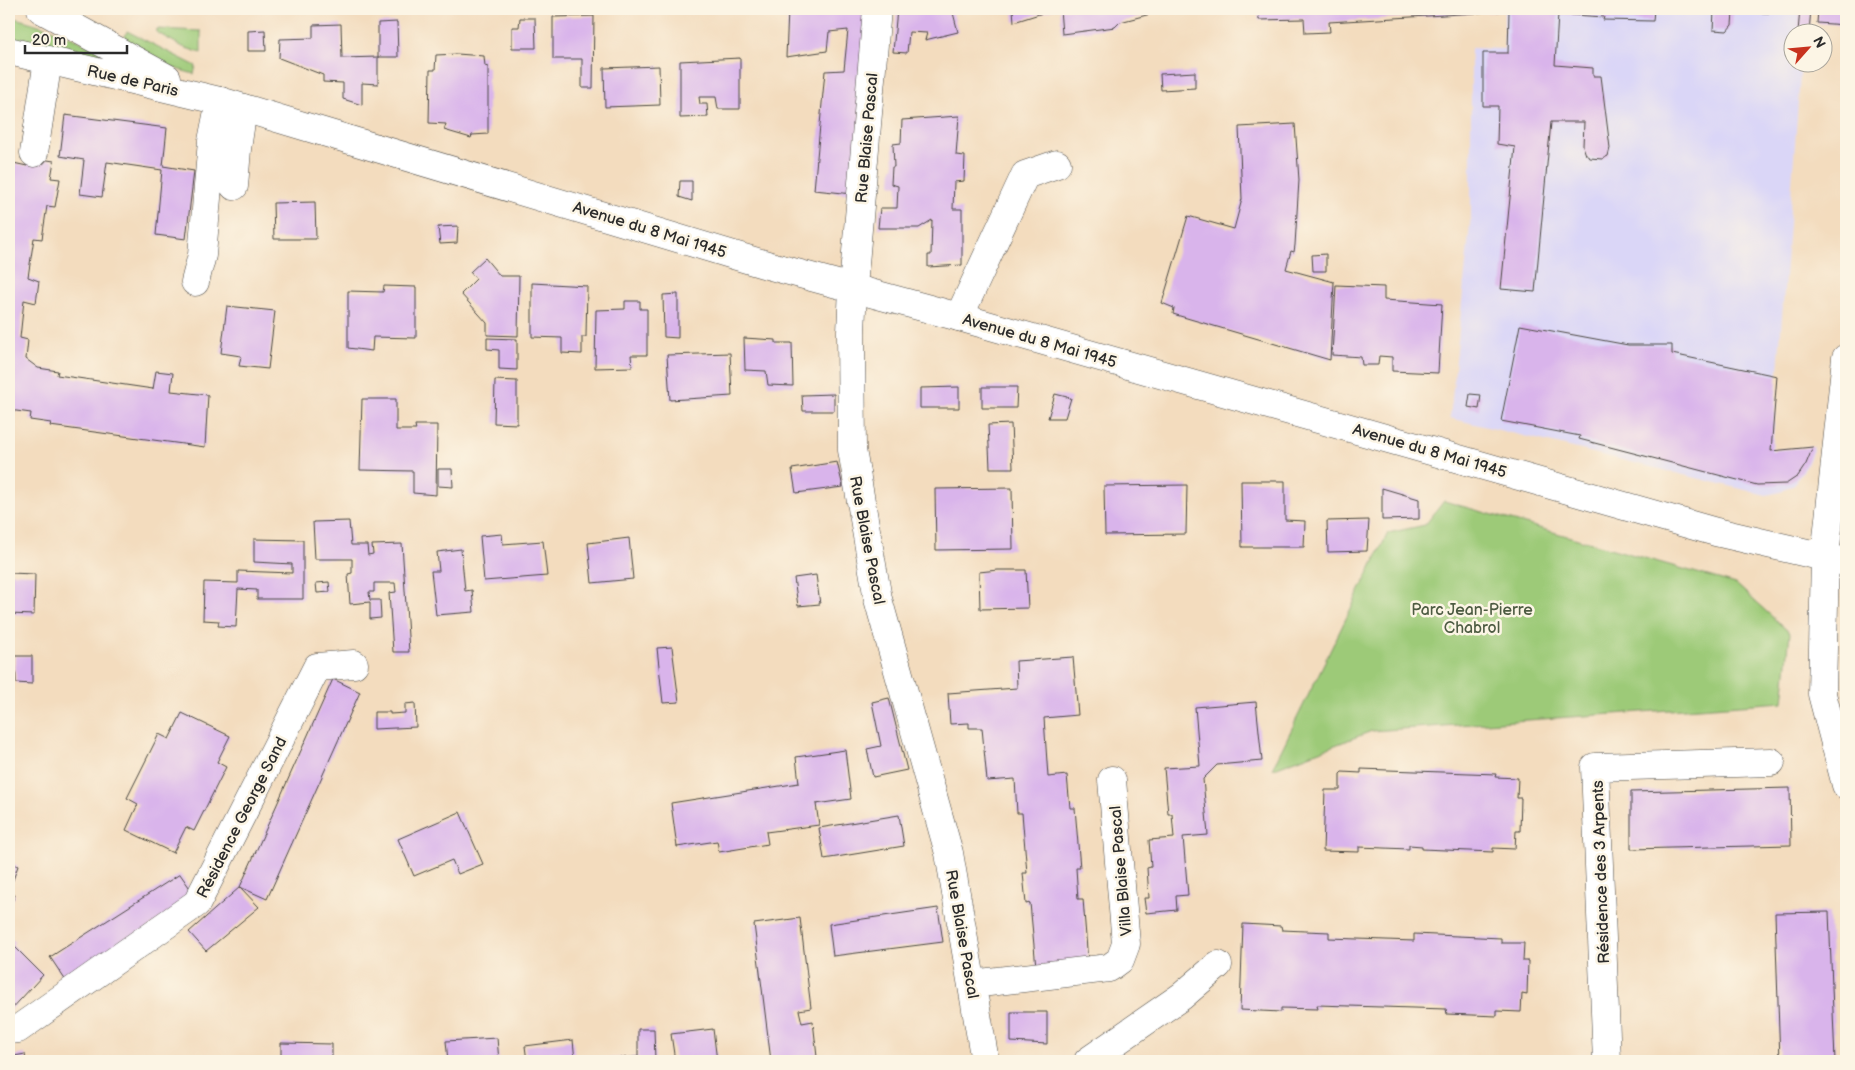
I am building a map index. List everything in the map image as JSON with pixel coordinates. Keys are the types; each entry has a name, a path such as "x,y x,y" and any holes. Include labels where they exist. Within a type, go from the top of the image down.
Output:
{"street":[{"name":"Rue de Paris","path":"41,9 224,103"},
{"name":"Rue Blaise Pascal","path":"878,9 853,287 851,332 852,450 878,599 949,853 985,1061"},
{"name":"Rue de Paris","path":"9,50 224,103"},
{"path":"34,153 48,60"},
{"path":"224,103 237,149 234,186"},
{"path":"195,282 202,255 212,141 224,103"},
{"name":"Avenue du 8 Mai 1945","path":"224,103 768,265 853,287 1716,532 1836,560"},
{"path":"959,317 1025,175 1057,164"},
{"path":"1846,358 1836,560 1822,694 1846,785"},
{"name":"Résidence George Sand","path":"9,1030 18,1028 197,903 318,667 354,664"},
{"name":"Résidence des 3 Arpents","path":"1607,1061 1595,767 1771,762"},
{"name":"Villa Blaise Pascal","path":"972,984 1109,968 1120,960 1126,944 1112,780"},
{"path":"1088,1061 1182,996 1218,965"}],"shaded area":[{"path":"1504,9 1805,9 1804,22 1782,22 1782,72 1800,72 1772,450 1814,447 1807,465 1794,484 1781,492 1766,495 1450,418 1471,215 1471,48 1504,49"}],"green space":[{"path":"9,17 54,30 125,64 9,44"},
{"path":"157,29 201,31 201,53 183,47 156,32"},
{"path":"127,31 196,66 194,74 173,68 124,39"},
{"name":"Parc Jean-Pierre Chabrol","path":"1444,501 1736,584 1790,633 1783,702 1372,731 1272,769 1388,533 1425,525"}],"building":[{"path":"870,9 853,194 814,190 825,71 844,70 848,30 829,32 827,51 786,57 788,10"},
{"path":"897,9 952,9 958,32 925,40 927,33 909,32 907,53 893,52"},
{"path":"1013,9 1055,9 1014,22"},
{"path":"1060,9 1162,9 1162,11 1120,22 1115,27 1062,34"},
{"path":"1258,9 1654,9 1653,21 1603,20 1604,17 1558,14 1555,65 1593,68 1593,76 1601,76 1610,148 1608,156 1602,159 1590,158 1586,155 1583,146 1584,122 1551,122 1535,292 1501,289 1515,147 1497,144 1498,106 1483,106 1483,53 1508,53 1509,11 1329,22 1330,32 1305,33 1304,19 1259,20"},
{"path":"1675,9 1769,9 1769,13 1733,12 1732,25 1727,31 1713,30 1714,11 1674,11"},
{"path":"1800,9 1811,9 1810,22 1799,22"},
{"path":"1818,9 1846,9 1846,25 1832,24 1832,22 1817,22"},
{"path":"594,16 593,88 582,88 582,59 553,59 553,17"},
{"path":"520,18 535,18 536,48 512,48 512,27 519,27"},
{"path":"397,22 398,57 378,57 378,23"},
{"path":"341,24 342,58 378,57 378,84 362,83 362,105 343,99 343,83 323,82 323,75 279,58 280,39 313,38 313,25"},
{"path":"265,30 266,51 248,51 248,31"},
{"path":"436,55 484,56 485,66 488,67 488,134 472,135 471,138 444,130 446,124 429,123 430,70 435,70"},
{"path":"740,58 740,109 718,109 716,97 699,97 700,104 707,104 708,117 680,118 680,61"},
{"path":"659,66 660,105 605,107 604,68"},
{"path":"1195,72 1195,88 1161,90 1160,74"},
{"path":"65,115 167,128 163,166 194,171 186,239 156,235 162,170 107,162 102,197 80,194 84,160 60,156"},
{"path":"959,116 956,155 965,156 964,181 954,182 953,209 962,209 962,265 928,267 928,255 931,255 932,220 919,228 878,228 880,208 897,208 898,186 891,184 892,167 894,167 893,144 901,143 902,120"},
{"path":"1295,124 1299,180 1295,245 1294,252 1291,251 1286,269 1334,282 1330,360 1173,314 1174,308 1162,303 1188,216 1234,229 1242,199 1239,127"},
{"path":"28,157 54,161 51,178 60,179 55,207 47,206 42,239 34,238 28,277 39,281 36,303 24,300 20,338 28,340 26,359 38,368 58,371 57,375 153,389 156,371 173,373 171,391 208,395 205,447 50,426 51,423 30,420 31,413 9,410 9,162 27,166"},
{"path":"680,181 692,181 692,201 679,197"},
{"path":"315,202 316,239 274,239 273,203"},
{"path":"458,226 457,243 440,244 438,227"},
{"path":"1326,254 1326,271 1313,271 1312,255"},
{"path":"485,258 500,276 519,276 518,336 487,335 487,323 461,294 476,279 470,272"},
{"path":"532,283 587,286 586,337 582,337 582,354 562,353 562,338 532,337"},
{"path":"1336,285 1384,287 1384,300 1442,304 1438,373 1392,371 1392,357 1379,356 1378,365 1362,365 1361,357 1332,355"},
{"path":"384,286 416,287 416,338 373,337 372,351 348,348 348,291 383,292"},
{"path":"678,294 678,338 664,337 663,295"},
{"path":"625,301 640,301 640,309 647,309 647,355 631,355 632,367 595,368 596,310 625,309"},
{"path":"227,306 275,311 268,369 239,366 241,356 221,353"},
{"path":"1520,325 1628,345 1672,345 1672,354 1777,376 1771,451 1813,447 1806,464 1798,476 1786,484 1757,485 1579,439 1580,436 1501,421"},
{"path":"487,338 517,339 517,370 499,369 499,350 487,349"},
{"path":"744,338 776,340 776,343 792,343 793,386 768,385 766,371 745,370"},
{"path":"730,353 732,396 670,400 667,355"},
{"path":"495,380 517,381 517,424 494,423"},
{"path":"959,387 959,408 920,408 920,388"},
{"path":"982,387 1017,387 1016,408 982,408"},
{"path":"834,394 834,411 803,411 802,395"},
{"path":"1055,394 1071,398 1065,418 1048,418"},
{"path":"1470,394 1481,395 1479,409 1468,407"},
{"path":"362,399 396,399 396,430 416,430 415,425 437,425 436,495 413,493 413,471 360,470"},
{"path":"1011,424 1013,468 990,468 988,425"},
{"path":"837,462 843,487 796,493 792,469"},
{"path":"438,469 452,469 453,487 438,486"},
{"path":"1241,481 1285,481 1285,520 1305,521 1304,547 1242,547"},
{"path":"1187,485 1186,534 1105,535 1104,486"},
{"path":"1012,488 1013,549 936,550 935,489"},
{"path":"1382,488 1419,499 1419,519 1382,520"},
{"path":"1369,520 1367,551 1328,552 1327,521"},
{"path":"349,521 351,545 367,545 368,555 373,554 372,545 402,544 409,652 393,652 389,593 396,592 395,583 374,583 374,592 369,592 370,600 380,600 381,618 370,619 370,602 350,604 348,574 352,573 352,559 315,559 313,522"},
{"path":"502,534 503,544 543,541 547,576 484,581 480,536"},
{"path":"629,538 633,579 592,583 588,543"},
{"path":"254,539 303,540 303,599 257,599 257,590 238,589 236,627 218,626 219,621 203,620 204,582 238,583 238,571 292,573 292,564 254,562"},
{"path":"461,549 465,591 472,590 474,612 436,615 431,571 439,571 437,552"},
{"path":"1026,570 1028,608 980,609 979,572"},
{"path":"9,573 35,574 34,615 9,614"},
{"path":"816,575 820,604 798,606 794,578"},
{"path":"329,582 330,592 317,593 316,583"},
{"path":"672,647 679,702 663,703 657,648"},
{"path":"15,656 32,656 32,684 16,683"},
{"path":"1073,657 1078,715 1044,718 1048,777 1067,775 1070,808 1075,808 1080,868 1076,868 1078,899 1083,899 1088,962 1036,967 1030,903 1026,904 1023,873 1027,873 1022,813 1017,813 1015,779 987,781 982,728 969,728 969,723 950,724 948,693 1017,688 1016,661"},
{"path":"333,679 360,692 267,899 240,887"},
{"path":"889,698 907,770 873,777 867,749 881,746 872,702"},
{"path":"1256,702 1262,761 1217,765 1203,779 1208,835 1183,837 1188,895 1176,896 1177,910 1146,913 1144,898 1149,898 1147,868 1151,867 1149,840 1174,838 1172,814 1168,814 1164,768 1200,766 1195,707"},
{"path":"415,703 416,727 374,729 374,712 405,713 405,704"},
{"path":"182,713 230,736 217,762 226,767 194,831 186,827 173,853 126,830 138,804 127,798 159,734 169,739"},
{"path":"845,750 851,799 816,804 819,825 766,832 768,844 719,852 717,841 677,847 671,803 799,783 796,757"},
{"path":"1361,769 1496,774 1495,777 1518,778 1517,798 1521,798 1520,831 1516,831 1515,849 1493,848 1493,852 1422,849 1422,846 1409,845 1409,849 1359,847 1359,852 1323,851 1325,790 1340,790 1340,774 1342,772 1361,773"},
{"path":"1790,788 1791,845 1631,849 1631,792"},
{"path":"460,812 483,864 458,874 452,860 414,876 398,839"},
{"path":"899,815 904,846 824,859 819,828"},
{"path":"9,862 18,866 9,891"},
{"path":"180,874 196,897 66,981 50,957"},
{"path":"240,887 259,907 206,951 189,932"},
{"path":"9,892 15,895 9,909"},
{"path":"938,908 943,942 833,956 829,924"},
{"path":"1829,912 1835,1061 1780,1061 1775,913"},
{"path":"800,918 811,1008 799,1010 802,1023 813,1021 817,1057 806,1058 806,1061 771,1061 754,924"},
{"path":"1243,924 1281,926 1282,930 1329,932 1329,938 1414,941 1414,934 1501,938 1501,943 1524,943 1523,961 1528,961 1527,995 1522,994 1521,1012 1497,1011 1497,1016 1447,1014 1446,1009 1317,1005 1318,1009 1281,1008 1281,1012 1240,1010"},
{"path":"9,937 15,942 12,944 43,975 9,1012"},
{"path":"1011,1012 1047,1012 1047,1044 1011,1042"},
{"path":"638,1029 654,1029 655,1061 593,1061 593,1059 638,1057"},
{"path":"713,1029 717,1061 675,1061 671,1034"},
{"path":"497,1038 499,1061 448,1061 446,1041"},
{"path":"573,1040 575,1061 527,1061 525,1046"},
{"path":"281,1043 332,1044 332,1061 281,1061"},
{"path":"25,1054 26,1061 9,1061 9,1057"}]}
